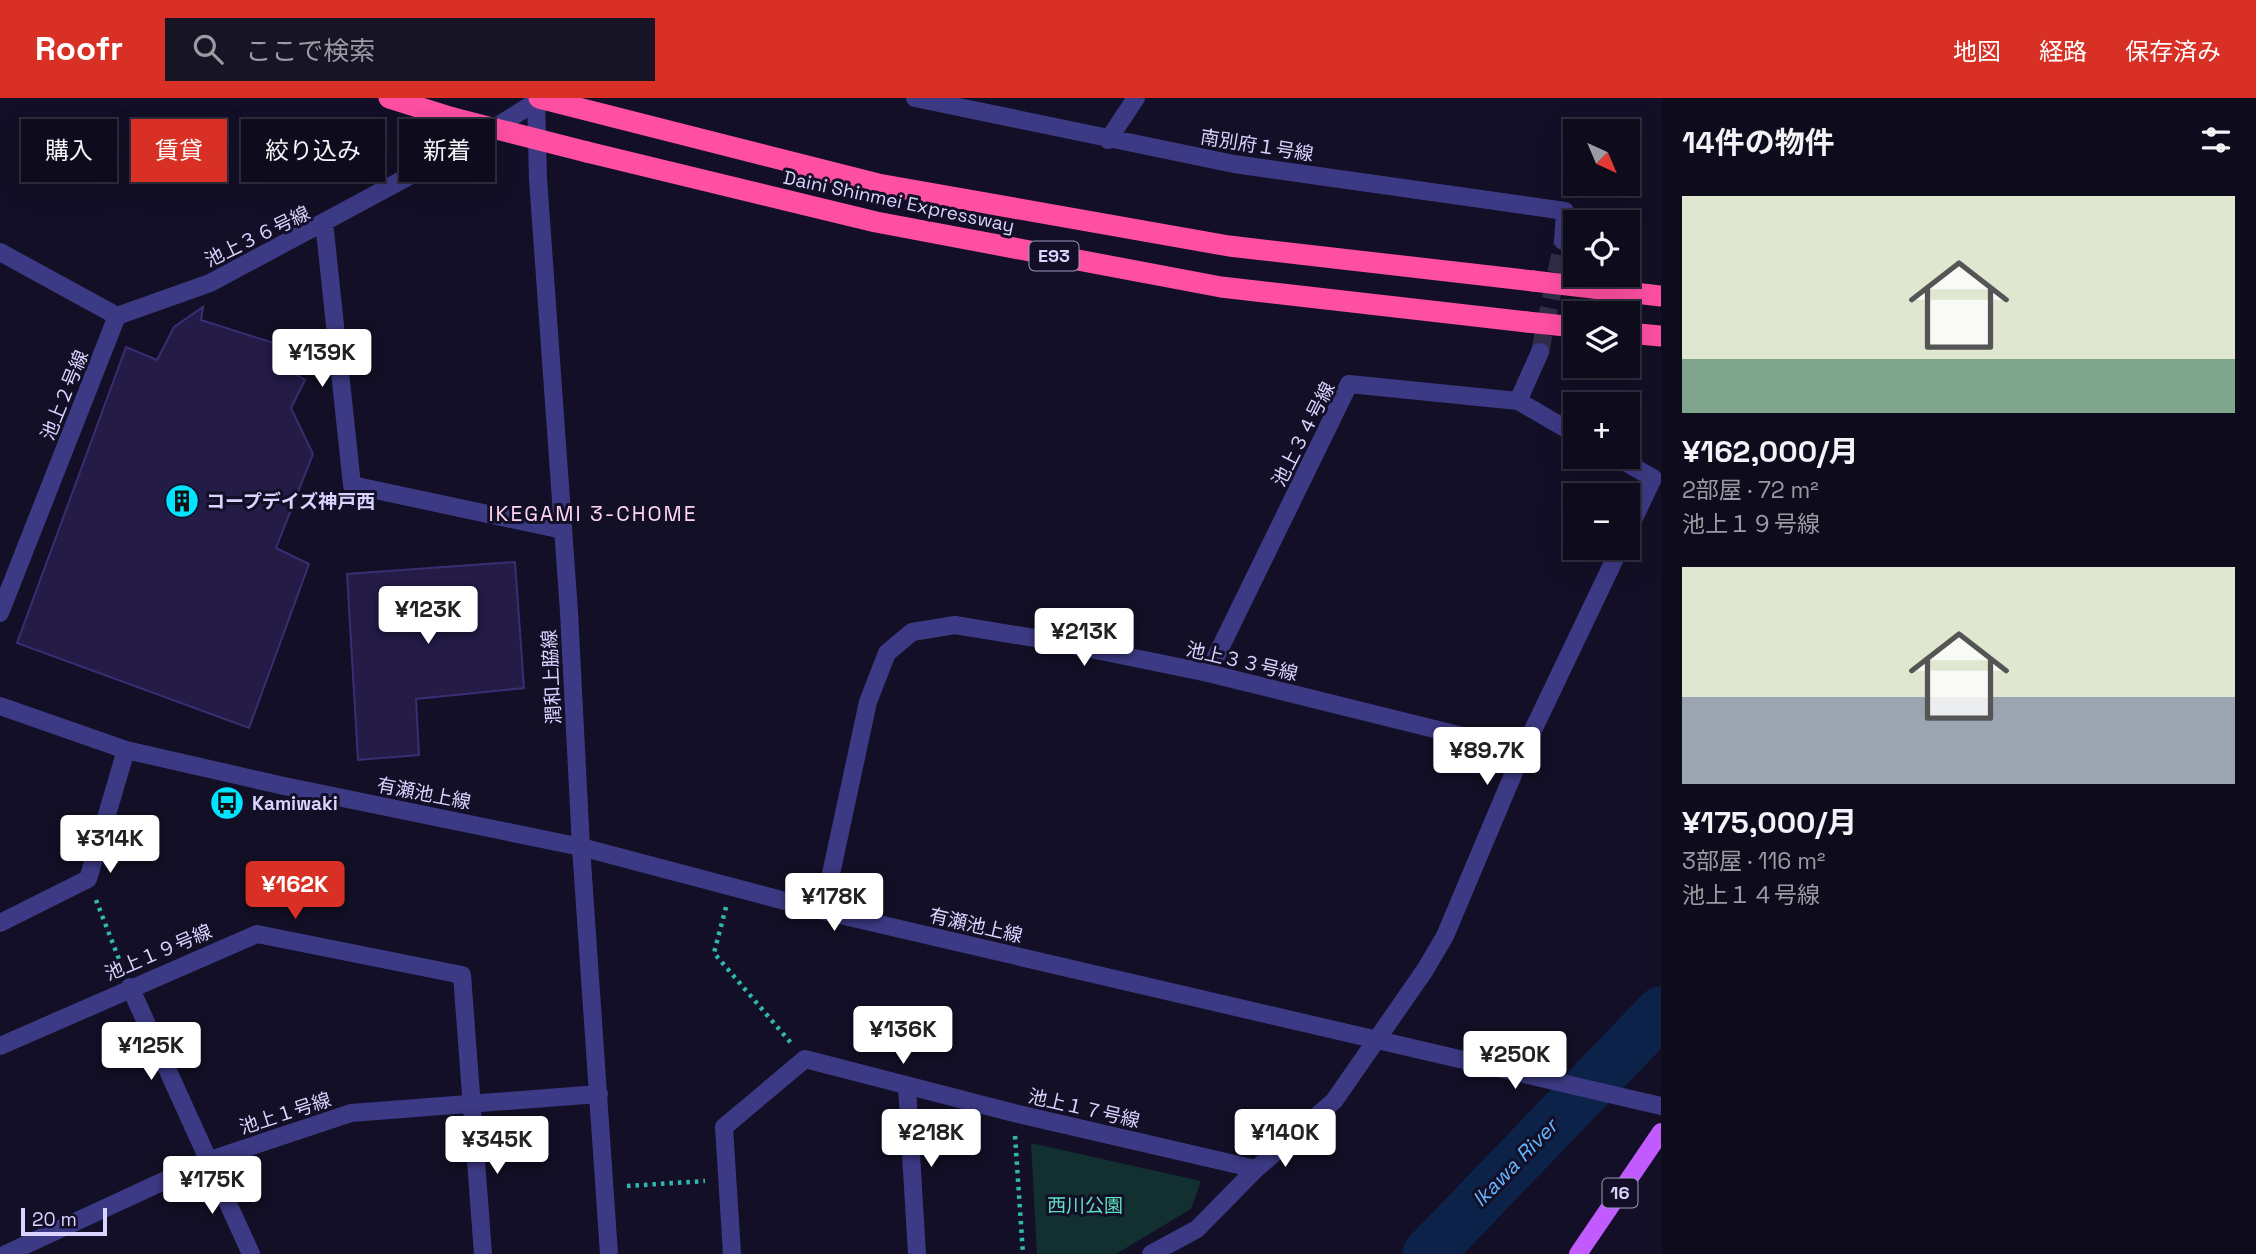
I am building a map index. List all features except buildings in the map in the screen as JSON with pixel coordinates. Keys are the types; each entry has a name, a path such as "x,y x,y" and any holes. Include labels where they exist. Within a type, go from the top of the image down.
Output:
{"highway":[{"name":"Daini Shinmei Expressway","path":"389,98 453,118 876,222 1222,287 1563,326"},
{"name":"Daini Shinmei Expressway","path":"536,100 878,184 1202,241 1661,296"},
{"path":"1640,334 1661,337"}],"main road":[{"name":"16","path":"1578,1254 1661,1132"}],"street":[{"name":"南別府１号線","path":"915,98 1234,164 1563,211"},
{"path":"1108,140 1136,98"},
{"path":"324,222 467,145 536,100"},
{"name":"潤和上脇線","path":"536,100 581,846 609,1254"},
{"name":"池上３６号線","path":"117,316 210,283 324,222 352,485 563,530"},
{"path":"0,252 117,316"},
{"name":"池上２号線","path":"0,614 117,316"},
{"path":"1518,401 1540,352"},
{"name":"池上３４号線","path":"1208,673 1349,384 1518,401 1563,427"},
{"path":"1637,469 1653,478 1640,506"},
{"path":"1151,1254 1197,1229 1256,1169 1334,1101 1384,1041 1444,936 1524,751 1614,560"},
{"name":"池上３３号線","path":"823,911 868,702 887,653 912,632 955,625 1208,673 1524,751"},
{"name":"有瀬池上線","path":"0,706 127,750 284,786 581,846 823,911 1654,1104"},
{"path":"0,923 88,879 127,750"},
{"name":"池上１９号線","path":"0,1046 257,933 462,975 471,1102"},
{"path":"130,987 251,1254"},
{"path":"732,1254 724,1127 805,1059"},
{"name":"池上１７号線","path":"805,1059 1013,1113 1256,1169"},
{"path":"908,1087 917,1254"},
{"name":"池上１号線","path":"6,1254 30,1249 207,1161 351,1113 599,1094"},
{"path":"471,1102 483,1254"}],"path":[{"path":"88,879 130,987"},
{"path":"731,886 714,953 805,1059"},
{"path":"1013,1113 1023,1254"},
{"path":"606,1187 727,1180"}],"green space":[{"name":"西川公園","path":"1031,1143 1201,1181 1191,1209 1116,1254 1037,1254"}],"waterway":[{"name":"Ikawa River","path":"1428,1254 1661,1012"}],"tunnel":[{"path":"1540,352 1563,241"}],"place":[{"name":"コープデイズ神戸西","path":"182,501"},
{"name":"Kamiwaki","path":"227,803"}],"district":[{"name":"IKEGAMI 3-CHOME","path":"593,514"}]}
